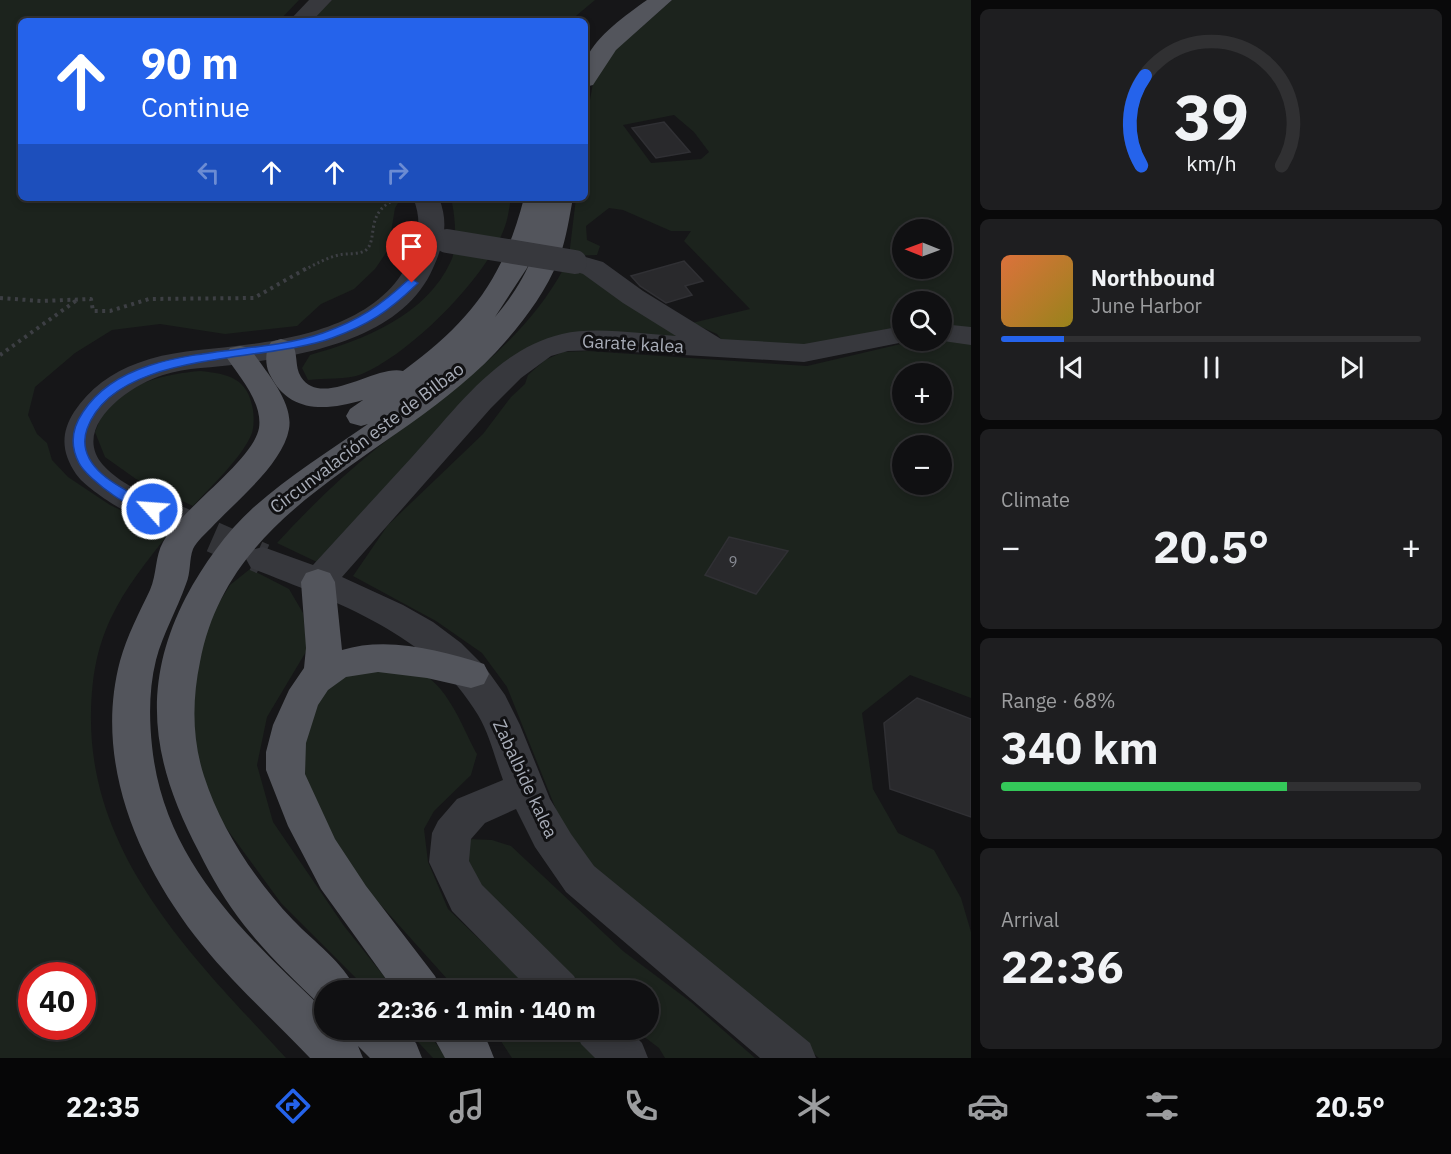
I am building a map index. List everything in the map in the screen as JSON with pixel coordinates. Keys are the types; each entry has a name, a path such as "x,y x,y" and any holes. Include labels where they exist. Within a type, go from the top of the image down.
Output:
{"main road":[{"path":"588,42 615,16 636,0"},
{"path":"588,75 598,57 629,22 661,0"},
{"name":"Circunvalación este de Bilbao","path":"173,575 229,516 309,453 430,365 464,334 505,284 519,260 536,201"},
{"name":"Circunvalación este de Bilbao","path":"325,980 252,903 198,813 182,772 175,732 176,683 190,622 221,567 263,517 308,481 451,378 502,327 525,297 541,269 551,243 559,201"},
{"path":"281,348 283,371 292,387 302,393 323,398 351,394 430,365"},
{"path":"244,361 270,405 274,427 268,444 255,461 178,544 173,575 144,640 131,714 132,751 139,788 153,830 197,907 225,942 341,1058"},
{"path":"318,582 324,648 322,673"},
{"path":"412,980 355,908 310,835 285,770 289,731 308,688 322,673 357,661 388,657 420,661 471,674"},
{"path":"383,1040 400,1058"},
{"path":"459,1040 472,1058"}],"street":[{"path":"303,18 321,0"},
{"path":"427,201 439,240"},
{"path":"439,240 575,262 593,267 633,297 715,349"},
{"path":"170,518 117,492 89,470 81,454 79,434 85,418 96,402 114,387 149,369 185,361 244,361 326,336 360,322 386,307 412,283 429,249 439,240"},
{"path":"952,334 971,336"},
{"name":"Garate kalea","path":"318,582 480,401 511,371 541,351 565,342 599,341 804,353 892,337"},
{"name":"Zabalbide kalea","path":"263,559 381,609 410,624 442,647 471,674 492,706 525,788 560,854 580,879 794,1058"},
{"path":"525,788 471,811 452,833 449,862 467,898 549,980"},
{"path":"608,1040 626,1058"}],"path":[{"path":"0,298 41,301 91,299 93,310 110,311 148,299 254,298 320,261 363,252 369,248 371,226 388,201"},
{"path":"0,355 77,300"}],"shaded area":[{"path":"0,0 299,0 282,18 18,18 18,201 399,201 395,208 388,250 375,269 354,289 321,304 297,326 225,334 160,324 112,330 75,353 35,387 28,415 37,434 47,443 52,460 68,477 110,505 169,533 122,597 101,643 94,676 91,712 95,764 107,813 127,859 153,902 217,983 286,1058 0,1058"},
{"path":"332,0 595,0 574,18 312,18"},
{"path":"672,0 971,0 971,329 952,327 952,291 892,291 892,331 811,347 724,343 717,334 692,323 750,309 684,241 691,231 671,231 623,210 609,208 586,226 587,240 600,246 597,255 569,256 576,201 588,201 588,111 593,83 603,61","holes":["674,115 694,132 709,152 701,159 651,163 623,125"]},
{"path":"452,201 510,201 504,229 481,270 464,291 423,332 402,350 362,374 343,378 308,380 302,368 310,355 351,342 391,323 426,297 440,280 451,261 455,247 455,221"},
{"path":"564,268 587,272 694,343 564,336 319,563 277,543 351,470 455,388 504,345 527,322 547,296"},
{"path":"952,341 971,342 971,698 910,675 862,713 873,789 898,833 934,850 961,898 971,932 971,1058 819,1058 591,872 563,827 507,687 482,653 436,621 353,576 388,525 483,434 511,397 525,384 528,375 545,360 563,352 588,351 807,366 892,346 892,351 952,351"},
{"path":"200,371 228,376 242,384 250,399 254,422 252,433 241,452 193,506 136,479 105,457 95,432 105,410 114,400 136,386 161,377"},
{"path":"250,569 289,589 303,613 307,650 267,717 257,765 273,822 344,926 387,980 358,980 281,903 213,810 194,768 188,710 197,658 212,614 230,585"},
{"path":"359,668 405,668 419,672 430,679 450,702 477,754 471,775 434,811 424,829 428,862 448,909 522,980 448,980 336,855 299,760 300,735 330,683"},
{"path":"468,839 492,840 511,846 623,951 691,1002 755,1058 665,1058 659,1048 648,1040 659,1040 659,980 577,980 485,893 470,868"},
{"path":"416,1040 434,1040 446,1058 433,1058"},
{"path":"500,1040 583,1040 602,1058 512,1058"}],"building":[{"path":"664,122 690,152 656,158 632,128"},
{"path":"684,261 703,281 685,286 692,295 666,303 640,286 631,276"},
{"path":"729,537 788,551 756,594 705,575"},
{"path":"917,698 971,719 971,817 890,789 884,723"}],"tunnel":[{"path":"170,518 263,559"}],"route":[{"path":"152,509 117,492 89,470 81,454 79,434 85,418 96,402 114,387 149,369 185,361 281,348 326,336 360,322 386,307 412,283"}]}
